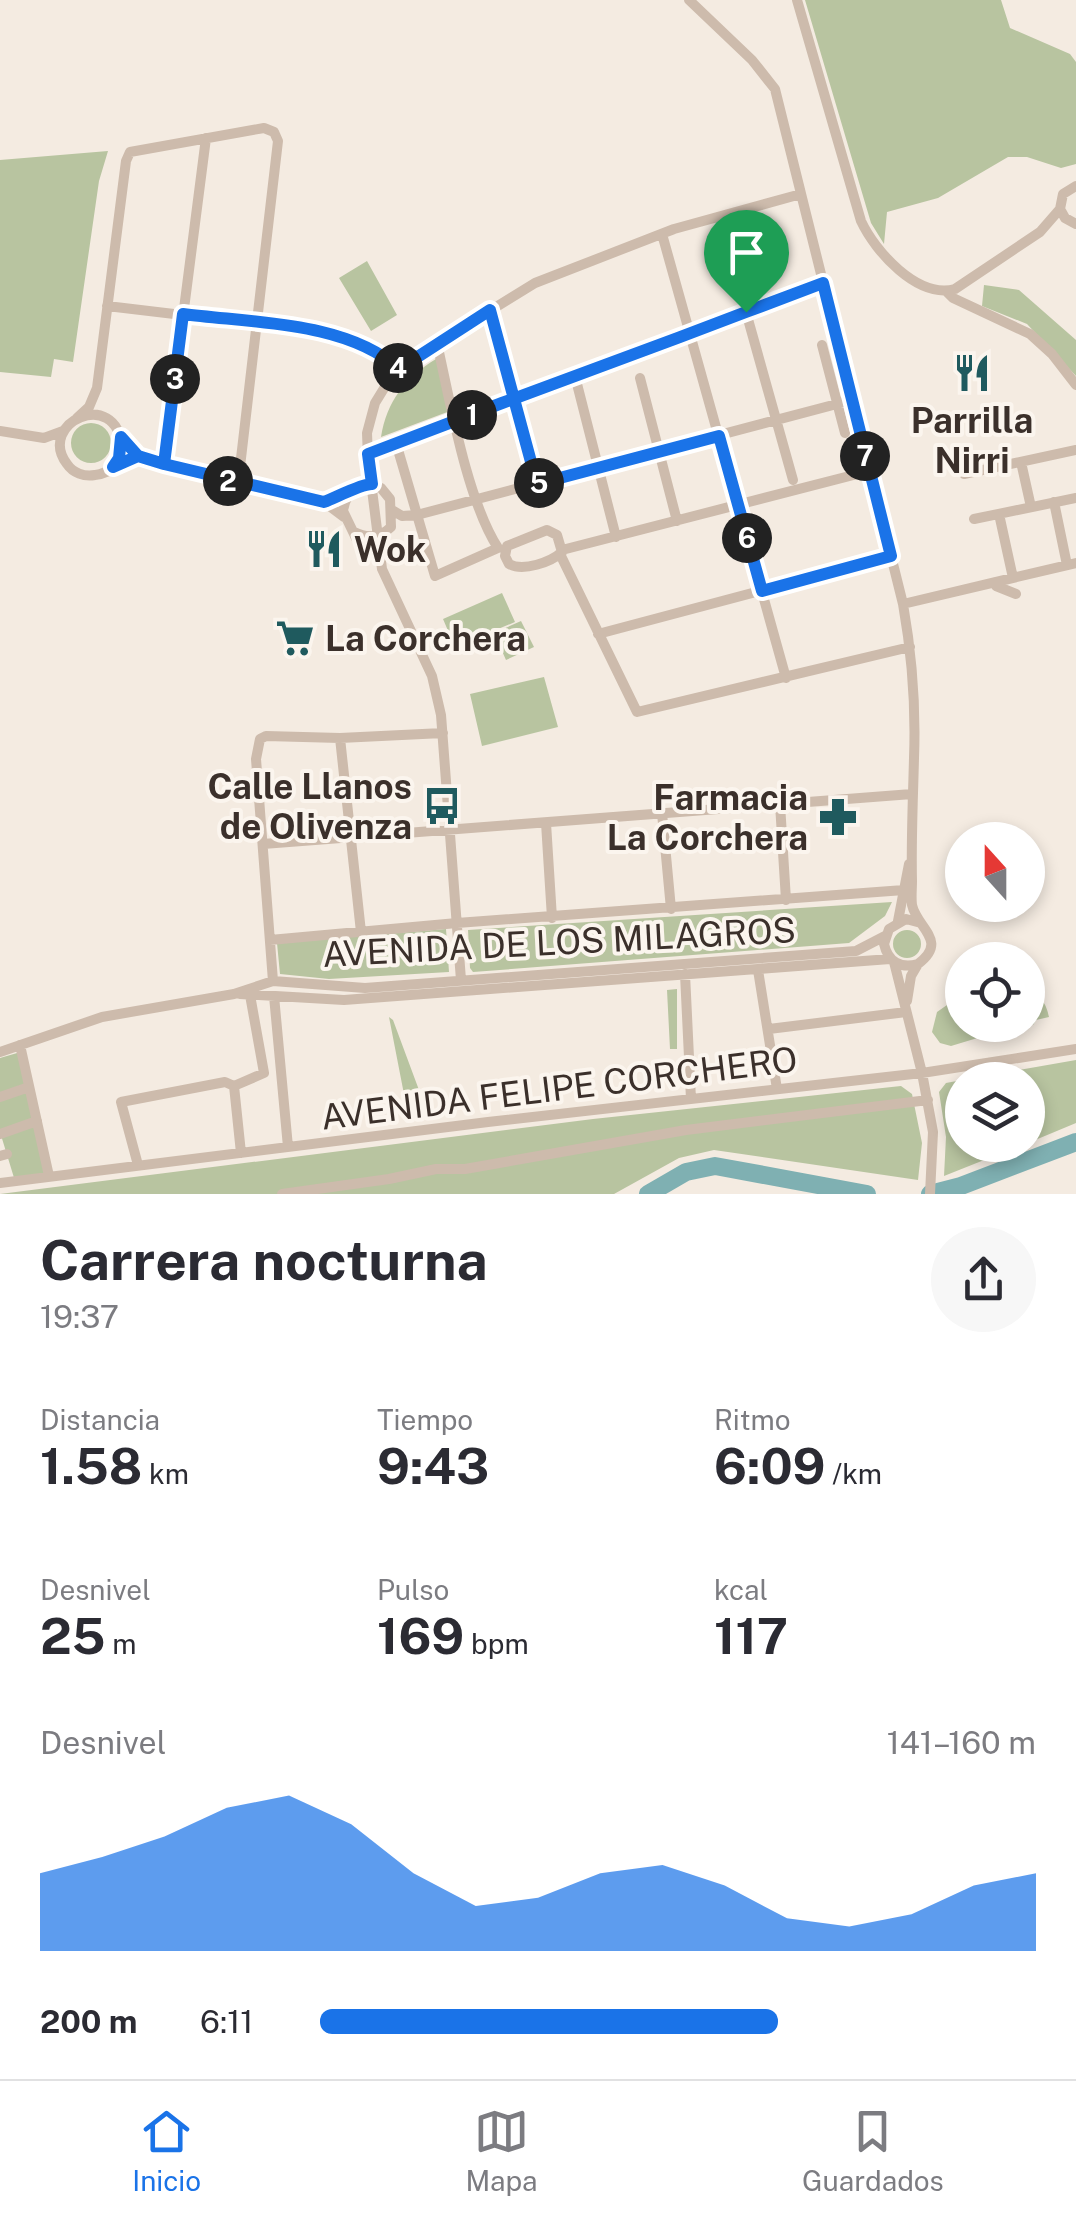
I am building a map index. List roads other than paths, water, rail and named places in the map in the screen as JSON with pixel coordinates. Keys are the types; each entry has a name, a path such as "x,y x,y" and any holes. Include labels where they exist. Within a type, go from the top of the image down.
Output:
{"street":[{"path":"689,0 752,60 776,89 904,604 915,692 912,906 931,944 912,976 906,1012"},
{"path":"797,0 869,238 894,266 1030,334 1076,385"},
{"path":"0,431 44,438 64,431 90,407 97,388 130,152 264,128 274,132 278,142 238,484"},
{"path":"164,464 206,138"},
{"path":"946,291 955,289 1040,232 1060,208 1063,194 1076,186"},
{"path":"462,980 442,733 432,676 382,563 367,433 375,402 399,369 535,283 662,234 801,194"},
{"path":"1040,232 1072,223 1060,208"},
{"path":"662,234 786,678"},
{"path":"368,454 823,283"},
{"path":"108,306 326,332 352,339 386,356 399,369"},
{"path":"490,310 537,484"},
{"path":"746,312 793,480"},
{"path":"438,343 486,530 514,568 561,552 869,471"},
{"path":"822,346 845,433"},
{"path":"575,376 616,537"},
{"path":"640,378 677,521"},
{"path":"97,388 108,419 138,456 238,484 324,502 344,517 382,563"},
{"path":"397,513 417,515 852,400"},
{"path":"77,418 92,414 108,419"},
{"path":"61,452 64,431"},
{"path":"113,467 119,458 121,437"},
{"path":"44,438 61,452 72,470 82,475 93,476 138,456"},
{"path":"396,443 434,576 551,530 638,712 910,647"},
{"path":"964,474 1076,450"},
{"path":"1021,462 1031,507"},
{"path":"324,502 372,484 386,493 397,513 392,527 379,536 354,532"},
{"path":"344,517 343,505 348,494"},
{"path":"974,519 1076,498"},
{"path":"904,604 1071,564 1054,502"},
{"path":"999,514 1013,578"},
{"path":"598,634 891,556"},
{"path":"985,585 1004,586 1016,594"},
{"path":"273,981 256,759 260,739 442,733"},
{"path":"340,738 361,932"},
{"path":"263,844 912,794"},
{"path":"780,804 786,900"},
{"path":"662,813 670,909"},
{"path":"546,823 552,918"},
{"path":"898,922 910,863"},
{"path":"270,940 458,922 904,890"},
{"path":"921,924 906,919 898,922 885,936 884,944 892,960 928,1100 933,1161 930,1194"},
{"name":"AVENIDA DE LOS MILAGROS","path":"0,1052 102,1017 234,994 273,981 364,988 856,950 885,936"},
{"path":"892,960 902,966 918,964"},
{"name":"AVENIDA DE LOS MILAGROS","path":"234,994 344,1000 892,960"},
{"path":"758,970 777,1090"},
{"path":"685,974 692,1099"},
{"path":"138,1165 121,1102 225,1082 234,1086 264,1073 250,995"},
{"path":"274,996 288,1147"},
{"path":"769,1029 906,1012"},
{"path":"20,1045 49,1176"},
{"name":"AVENIDA FELIPE CORCHERO","path":"0,1183 922,1073 1076,1049"},
{"path":"234,1086 241,1152"},
{"path":"0,1097 29,1087"},
{"path":"282,1194 389,1180 436,1169 466,1170 686,1130 928,1100"},
{"path":"0,1134 37,1121"}],"waterway":[{"path":"930,1194 1076,1142"},
{"path":"648,1194 686,1172 715,1166 867,1194"}],"place":[{"name":"Parrilla Nirri","path":"972,373"},
{"name":"Wok","path":"324,549"},
{"name":"La Corchera","path":"295,638"},
{"name":"Calle Llanos de Olivenza","path":"442,806"},
{"name":"Farmacia La Corchera","path":"838,817"}]}
